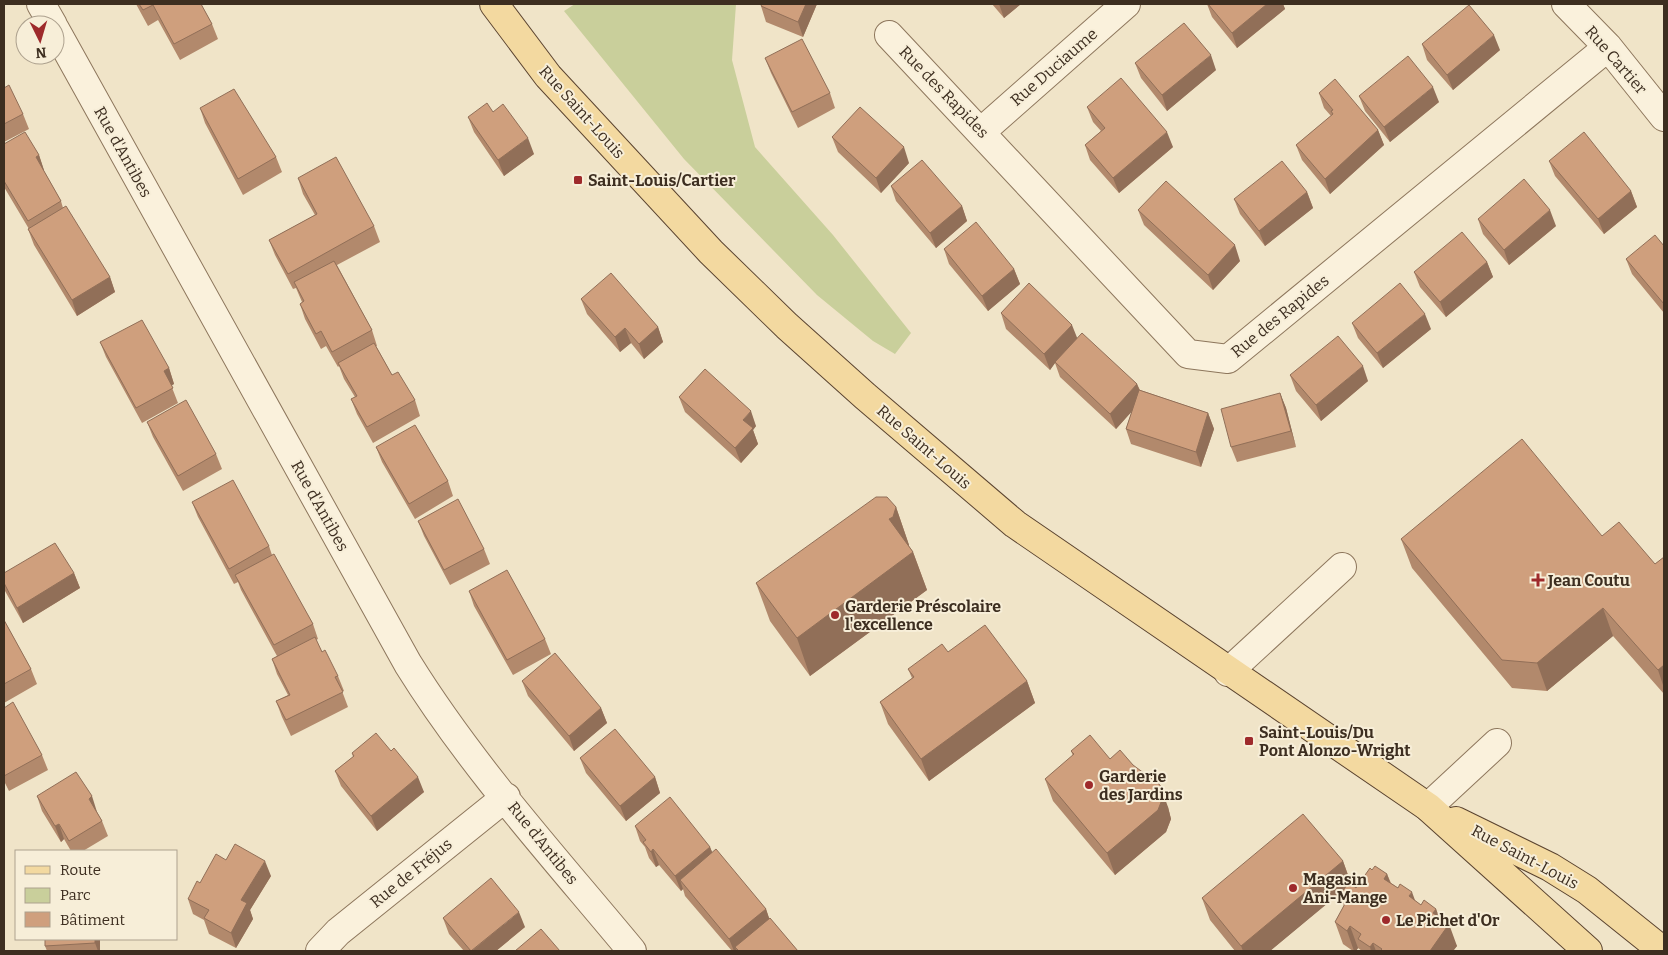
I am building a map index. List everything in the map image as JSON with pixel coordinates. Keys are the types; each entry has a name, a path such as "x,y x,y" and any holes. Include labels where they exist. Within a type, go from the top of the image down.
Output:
{"main road":[{"name":"Rue Saint-Louis","path":"494,4 548,76 711,252 794,332 1014,524 1428,807 1550,867 1587,890 1663,951"},
{"name":"Rue Saint-Louis","path":"1428,807 1579,947"}],"street":[{"path":"41,4 47,15"},
{"name":"Rue Duciaume","path":"982,131 1126,4"},
{"name":"Rue Cartier","path":"1566,4 1608,47 1664,117"},
{"name":"Rue des Rapides","path":"889,35 982,131 1188,354 1228,359 1608,47"},
{"name":"Rue d'Antibes","path":"65,47 408,664 460,742 632,951"},
{"path":"1228,672 1342,567"},
{"path":"1428,807 1497,743"},
{"name":"Rue de Fréjus","path":"320,951 338,932 506,797"}],"green space":[{"path":"575,4 736,4 732,60 755,147 833,235 911,333 895,354 873,341 817,295 684,159 564,11"}],"building":[{"path":"139,4 201,4 212,24 174,44 153,5 143,10"},
{"path":"762,4 806,4 798,22 761,6"},
{"path":"1208,4 1267,4 1232,33"},
{"path":"1469,5 1494,35 1447,75 1422,44"},
{"path":"1184,23 1211,55 1162,95 1135,63"},
{"path":"802,39 830,93 792,112 765,58"},
{"path":"1408,56 1433,87 1384,127 1359,96"},
{"path":"1121,78 1167,132 1113,178 1085,145 1105,128 1087,107"},
{"path":"1335,79 1378,130 1325,179 1296,145 1333,114 1331,111 1333,110 1319,93"},
{"path":"9,85 23,114 4,124 4,88"},
{"path":"234,89 276,157 238,179 200,108"},
{"path":"487,103 493,112 503,104 528,138 498,160 468,117"},
{"path":"860,107 904,147 876,178 832,137"},
{"path":"25,132 39,155 36,157 61,201 28,221 4,181 4,144"},
{"path":"1584,132 1631,191 1598,219 1549,161"},
{"path":"336,157 374,226 288,274 269,240 317,214 298,178"},
{"path":"922,160 962,206 930,233 891,186"},
{"path":"1282,161 1307,192 1259,231 1234,199"},
{"path":"1524,179 1550,210 1504,250 1478,219"},
{"path":"1166,181 1235,245 1208,275 1138,210"},
{"path":"66,206 110,277 72,300 28,229"},
{"path":"976,222 1014,269 982,296 944,249"},
{"path":"1462,232 1487,262 1440,302 1414,272"},
{"path":"1655,235 1664,246 1664,304 1626,259"},
{"path":"334,261 372,330 332,352 321,331 316,334 300,304 304,301 294,282"},
{"path":"611,273 658,327 639,344 625,328 615,337 581,299"},
{"path":"1029,283 1072,325 1044,354 1001,313"},
{"path":"1400,283 1425,314 1377,353 1352,323"},
{"path":"142,320 169,368 164,371 173,388 136,408 100,342"},
{"path":"1082,333 1137,384 1110,414 1055,362"},
{"path":"1338,336 1363,366 1316,405 1290,375"},
{"path":"374,343 392,375 398,372 415,400 367,427 351,399 357,396 338,363"},
{"path":"705,369 751,411 743,420 753,428 735,448 679,397"},
{"path":"1139,390 1208,413 1196,452 1126,429"},
{"path":"1280,393 1291,431 1231,447 1221,409"},
{"path":"186,400 216,454 178,476 147,422"},
{"path":"415,425 448,481 409,504 376,447"},
{"name":"Jean Coutu","path":"1522,439 1602,536 1619,522 1655,564 1664,557 1664,665 1658,670 1603,608 1537,663 1502,660 1401,539"},
{"path":"233,480 269,546 229,569 192,502"},
{"path":"876,497 887,497 896,507 893,517 889,519 913,552 797,638 756,583"},
{"path":"458,499 484,549 444,570 418,521"},
{"path":"55,543 74,573 17,608 4,583 4,573"},
{"path":"274,554 313,624 274,645 235,575"},
{"path":"507,570 545,639 507,660 469,591"},
{"path":"4,620 31,669 4,684"},
{"path":"985,625 1027,681 921,759 880,702 914,677 908,669 942,644 948,652"},
{"path":"315,637 322,652 325,650 338,676 335,677 343,692 286,720 276,701 290,695 272,659"},
{"path":"555,653 601,708 569,736 522,681"},
{"path":"13,702 42,755 4,776 4,708"},
{"path":"615,729 655,777 620,806 580,758"},
{"path":"376,733 391,751 394,748 418,777 371,816 335,771 354,756 352,753"},
{"path":"1090,735 1110,759 1120,750 1133,765 1160,785 1163,797 1158,810 1107,853 1045,779 1074,754 1071,751"},
{"path":"76,772 92,796 89,799 102,821 69,841 59,824 55,826 37,796"},
{"path":"670,797 710,847 675,876 653,849 651,852 643,842 646,840 635,826"},
{"path":"1303,814 1343,861 1241,946 1202,898"},
{"path":"235,844 265,861 241,900 247,903 231,933 204,918 209,910 188,899 197,881 200,883 216,854 226,860"},
{"path":"716,849 766,909 729,939 680,880"},
{"name":"Le Pichet d'Or","path":"1375,866 1387,874 1384,879 1398,888 1400,884 1412,892 1409,896 1421,905 1424,900 1436,909 1433,913 1449,924 1430,951 1380,951 1382,949 1373,943 1370,947 1358,939 1361,934 1350,926 1347,931 1335,922 1347,900 1340,895 1349,882 1356,888 1370,868 1372,870"},
{"path":"491,878 519,912 471,951 443,918"},
{"path":"770,918 798,951 739,951 735,947"},
{"path":"541,929 560,951 515,951"},
{"path":"45,940 95,940 95,943 45,946"}],"place":[{"name":"Saint-Louis/Cartier","path":"578,180"},
{"name":"Jean Coutu","path":"1538,580"},
{"name":"Garderie Préscolaire l'excellence","path":"835,615"},
{"name":"Saint-Louis/Du Pont Alonzo-Wright","path":"1249,741"},
{"name":"Garderie des Jardins","path":"1089,785"},
{"name":"Magasin Ani-Mange","path":"1293,888"},
{"name":"Le Pichet d'Or","path":"1386,920"}]}
